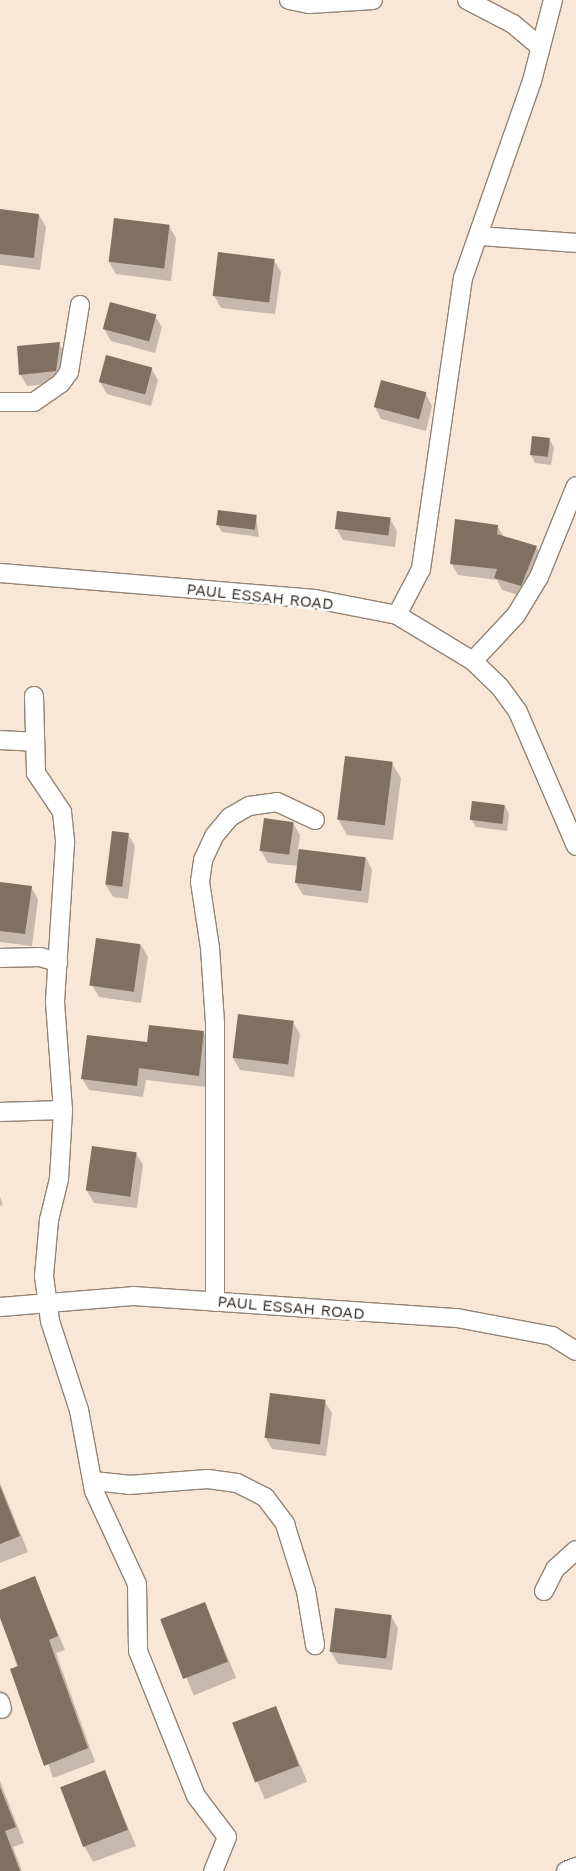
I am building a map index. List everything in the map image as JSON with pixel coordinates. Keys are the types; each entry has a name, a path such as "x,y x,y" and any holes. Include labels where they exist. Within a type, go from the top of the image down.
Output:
{"street":[{"path":"289,0 309,4 373,0"},
{"path":"468,0 526,32 540,46"},
{"path":"396,615 421,569 463,278 479,236 553,0"},
{"path":"479,236 576,243"},
{"path":"0,402 34,402 61,383 69,372 80,305"},
{"path":"473,661 516,615 530,592 576,486"},
{"name":"PAUL ESSAH ROAD","path":"0,573 315,599 396,615 473,661 500,687 518,712 576,846"},
{"path":"34,696 36,773 64,824 55,1002 63,1110 59,1179 45,1250 44,1276 50,1301 50,1321 79,1410 93,1481 137,1584 138,1651 196,1796 227,1837 213,1871"},
{"path":"0,740 34,742"},
{"path":"215,1302 215,1022 210,948 200,882 203,860 214,836 230,817 249,806 278,802 315,820"},
{"path":"0,958 40,957 58,962"},
{"path":"0,1112 63,1110"},
{"name":"PAUL ESSAH ROAD","path":"0,1307 50,1301 133,1296 458,1318 552,1336 576,1351"},
{"path":"93,1481 129,1484 208,1478 237,1483 265,1497 285,1524 306,1591 315,1645"},
{"path":"544,1591 556,1568 576,1550"},
{"path":"566,1871 576,1867"}],"building":[{"path":"0,209 39,214 34,258 0,254"},
{"path":"114,218 170,225 164,268 109,262"},
{"path":"218,252 275,259 269,303 213,296"},
{"path":"110,302 156,314 149,341 103,329"},
{"path":"60,342 56,371 19,375 17,346"},
{"path":"106,355 152,367 145,394 99,382"},
{"path":"381,380 426,392 419,419 374,407"},
{"path":"532,436 550,438 548,457 530,455"},
{"path":"218,510 257,515 255,530 216,525"},
{"path":"337,511 391,518 388,535 335,529"},
{"path":"455,519 498,525 497,534 537,546 521,586 494,578 497,569 450,564"},
{"path":"345,756 393,762 385,825 337,820"},
{"path":"472,801 505,805 502,824 470,820"},
{"path":"264,818 294,822 289,855 259,851"},
{"path":"112,831 129,833 122,887 105,885"},
{"path":"299,849 366,857 361,891 295,883"},
{"path":"0,882 32,886 25,934 0,931"},
{"path":"96,938 141,944 134,992 89,986"},
{"path":"238,1014 294,1021 288,1064 233,1058"},
{"path":"149,1025 204,1031 199,1076 139,1068 137,1086 81,1079 87,1035 147,1042"},
{"path":"92,1146 137,1152 130,1197 86,1191"},
{"path":"270,1393 326,1400 320,1444 265,1438"},
{"path":"0,1486 20,1536 0,1544"},
{"path":"35,1576 58,1636 49,1640 88,1748 44,1766 10,1669 18,1666 0,1618 0,1590"},
{"path":"205,1602 228,1662 183,1679 160,1619"},
{"path":"335,1608 392,1615 386,1659 330,1652"},
{"path":"276,1706 299,1766 255,1783 232,1723"},
{"path":"105,1770 128,1830 83,1847 60,1787"},
{"path":"0,1787 16,1827 5,1831 20,1871 0,1871"}]}
